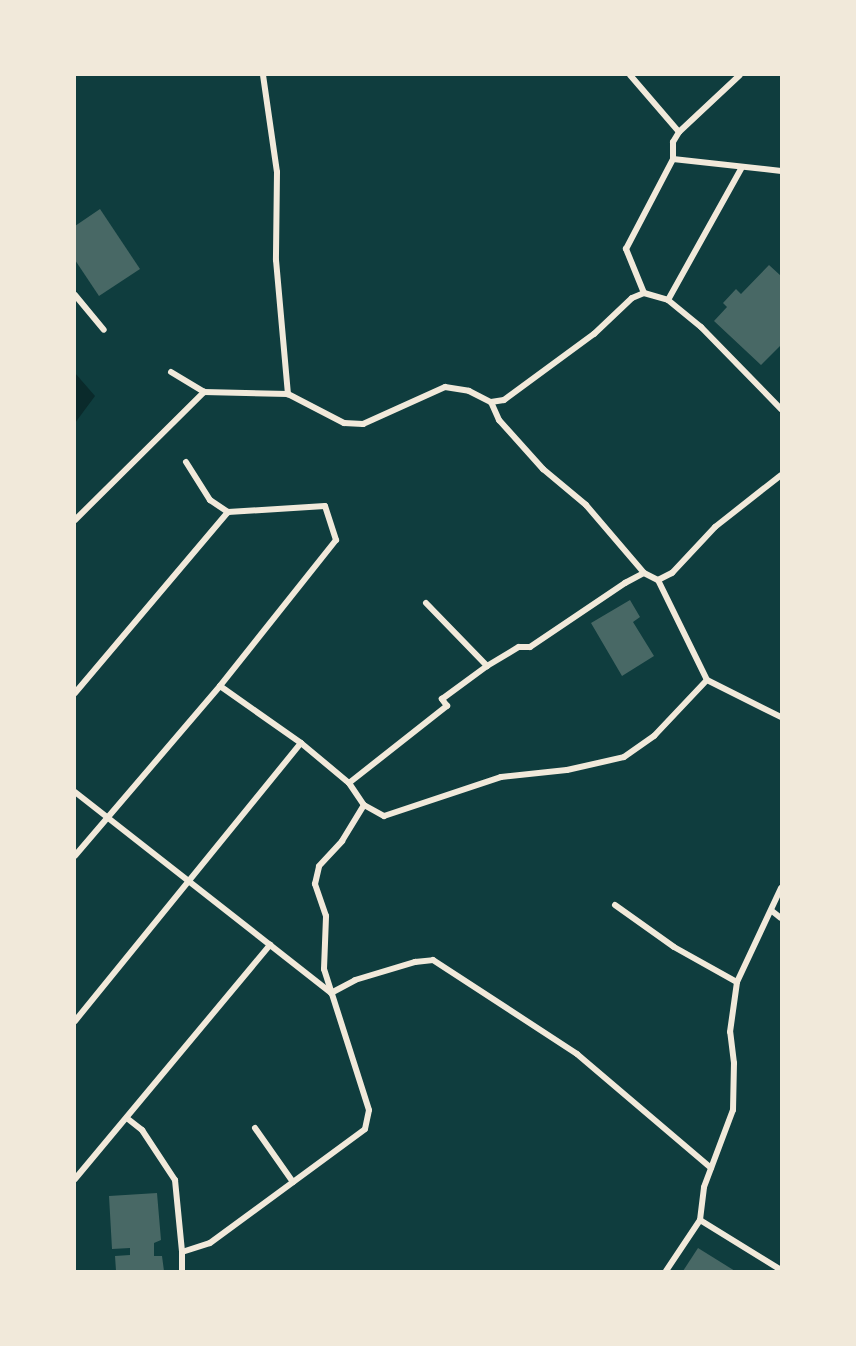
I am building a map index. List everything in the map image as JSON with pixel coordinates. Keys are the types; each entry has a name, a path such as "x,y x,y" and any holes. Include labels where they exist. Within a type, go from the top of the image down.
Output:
{"street":[{"path":"263,75 277,172 276,260 288,394"},
{"path":"630,75 680,132"},
{"path":"644,293 626,249 673,159 674,142 680,132 740,75"},
{"path":"673,159 781,171"},
{"path":"668,300 742,166"},
{"path":"171,372 204,392 288,394 344,423 363,424 445,387 469,391 491,402 504,400 594,334 632,298 644,293 668,300 701,327 781,409"},
{"path":"75,295 104,330"},
{"path":"75,520 204,392"},
{"path":"491,402 499,420 543,469 586,505 644,573 658,580 707,680 781,717"},
{"path":"75,856 220,686 336,540 325,506 228,512 210,500 186,462"},
{"path":"658,580 672,573 715,527 781,475"},
{"path":"75,693 228,512"},
{"path":"348,783 447,706 442,699 487,666 519,647 530,647 625,583 644,573"},
{"path":"426,603 487,666"},
{"path":"220,686 301,743 348,783 364,805 384,816 501,777 567,770 624,757 654,736 707,680"},
{"path":"75,1021 301,743"},
{"path":"75,792 331,993"},
{"path":"182,1252 210,1243 365,1129 369,1110 324,969 326,916 315,884 319,866 342,841 364,805"},
{"path":"666,1271 700,1220 704,1187 733,1110 734,1063 730,1032 737,982 781,888"},
{"path":"615,905 674,947 737,982"},
{"path":"772,911 781,918"},
{"path":"75,1179 128,1119 270,945"},
{"path":"331,993 355,980 415,962 434,960 577,1054 711,1168"},
{"path":"128,1119 142,1130 175,1180 182,1271"},
{"path":"255,1128 293,1182"},
{"path":"700,1220 781,1269"}],"water":[{"path":"75,373 95,396 75,423"}],"building":[{"path":"100,209 140,269 99,296 75,260 75,226"},
{"path":"769,265 781,276 781,345 761,365 714,321 727,307 723,303 736,289 741,294"},
{"path":"630,600 640,617 633,622 654,656 622,676 591,623"},
{"path":"157,1193 161,1240 154,1243 154,1256 162,1256 164,1271 116,1271 115,1256 130,1255 130,1248 112,1249 109,1196"},
{"path":"698,1248 735,1271 683,1271"}]}
